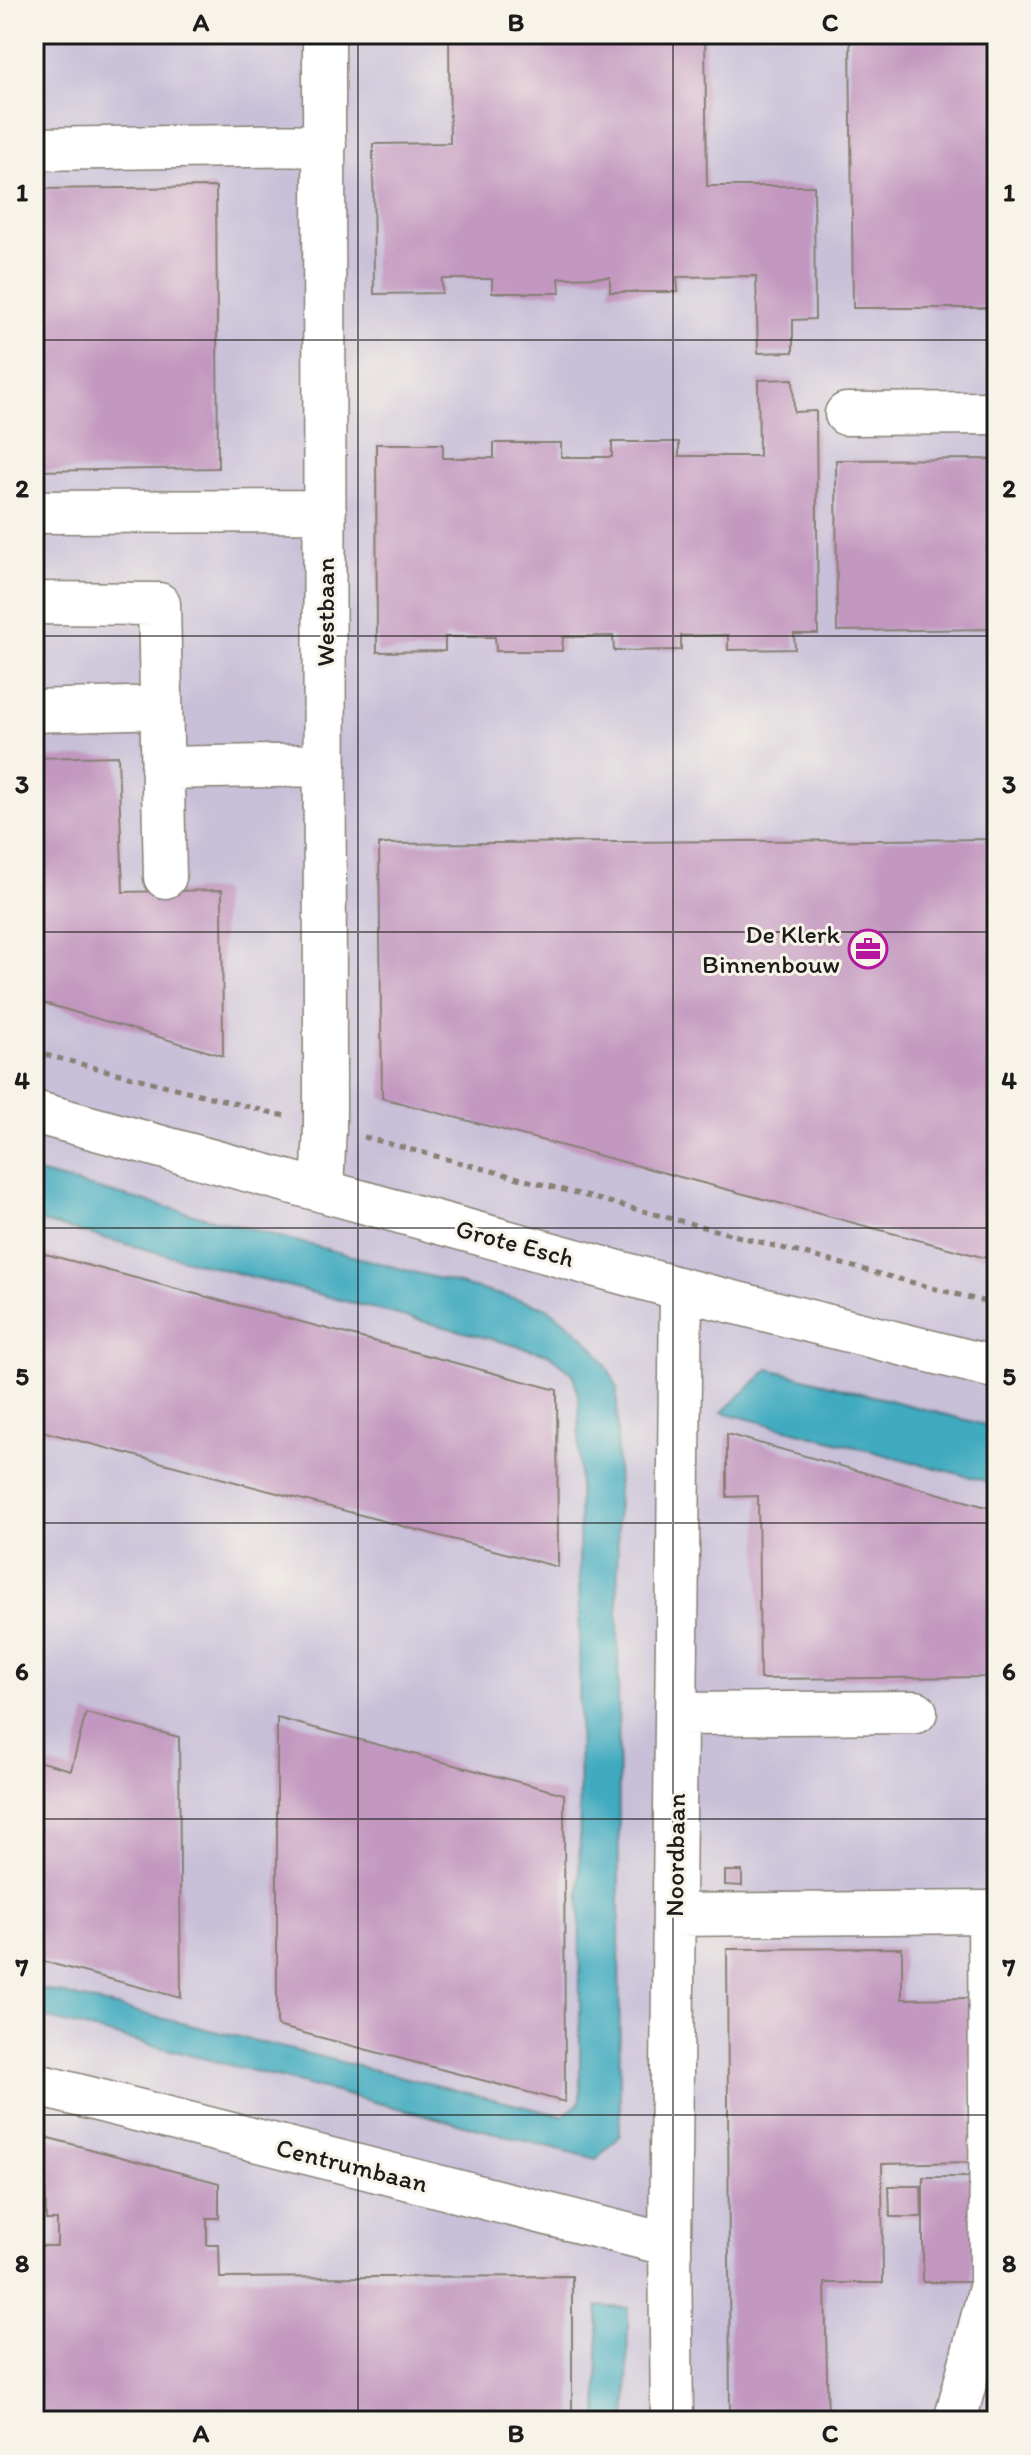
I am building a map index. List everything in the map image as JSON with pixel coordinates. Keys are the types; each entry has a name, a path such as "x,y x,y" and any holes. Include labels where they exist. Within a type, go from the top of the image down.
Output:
{"street":[{"name":"Westbaan","path":"322,1191 325,1127 324,34"},
{"path":"34,149 325,145"},
{"path":"846,414 997,413"},
{"path":"34,512 325,511"},
{"path":"34,603 159,604 165,877"},
{"path":"34,711 161,707"},
{"path":"162,768 325,765"},
{"name":"Grote Esch","path":"34,1112 681,1289 997,1368"},
{"name":"Noordbaan","path":"672,2421 670,2245 681,1289"},
{"path":"676,1714 916,1712"},
{"path":"674,1915 989,1912 991,2284 955,2421"},
{"name":"Centrumbaan","path":"34,2084 670,2245"}],"path":[{"path":"34,1052 997,1305"}],"shaded area":[{"path":"34,34 997,34 997,2421 34,2421"}],"water":[{"path":"34,1172 546,1307 588,1341 604,1361 617,1387 620,2136 597,2159 34,2015 34,1987 563,2116 580,2102 579,1397 573,1374 548,1354 34,1220"},
{"path":"769,1369 997,1428 997,1484 722,1412"},
{"path":"598,2306 628,2308 627,2421 598,2421"}],"building":[{"path":"449,34 705,34 707,186 814,186 815,319 793,320 793,352 758,353 756,276 677,277 678,292 610,292 610,277 559,278 560,293 492,293 492,279 442,279 442,293 374,294 373,144 450,143"},
{"path":"850,34 997,34 997,308 853,308"},
{"path":"216,187 218,468 34,471 34,189"},
{"path":"793,379 794,412 816,411 818,634 794,634 795,649 728,650 728,635 681,636 681,650 614,651 613,636 563,637 562,651 496,651 495,637 445,637 445,651 377,652 376,444 443,444 443,458 494,458 494,443 561,443 561,457 612,457 612,442 679,442 679,456 759,456 758,380"},
{"path":"997,459 997,629 837,631 836,460"},
{"path":"118,756 123,892 222,890 223,1056 37,1001 37,970 34,970 34,758"},
{"path":"997,839 997,1261 382,1098 379,844"},
{"path":"34,1251 557,1390 558,1567 34,1429"},
{"path":"727,1434 997,1510 997,1677 760,1679 758,1496 727,1497"},
{"path":"86,1713 179,1737 181,1998 34,1959 34,1760 71,1770"},
{"path":"277,1718 564,1794 565,2102 277,2026"},
{"path":"725,1871 742,1871 742,1886 725,1885"},
{"path":"902,1948 902,1999 970,1998 971,2162 882,2164 883,2283 825,2283 828,2421 730,2421 727,1949"},
{"path":"45,2137 219,2183 219,2218 207,2218 207,2245 219,2245 220,2278 572,2276 572,2421 34,2421 34,2246 57,2246 57,2220 46,2220"},
{"path":"923,2177 972,2177 972,2282 923,2282"},
{"path":"889,2186 921,2186 922,2217 890,2217"}],"place":[{"name":"De Klerk Binnenbouw","path":"868,949"}]}
